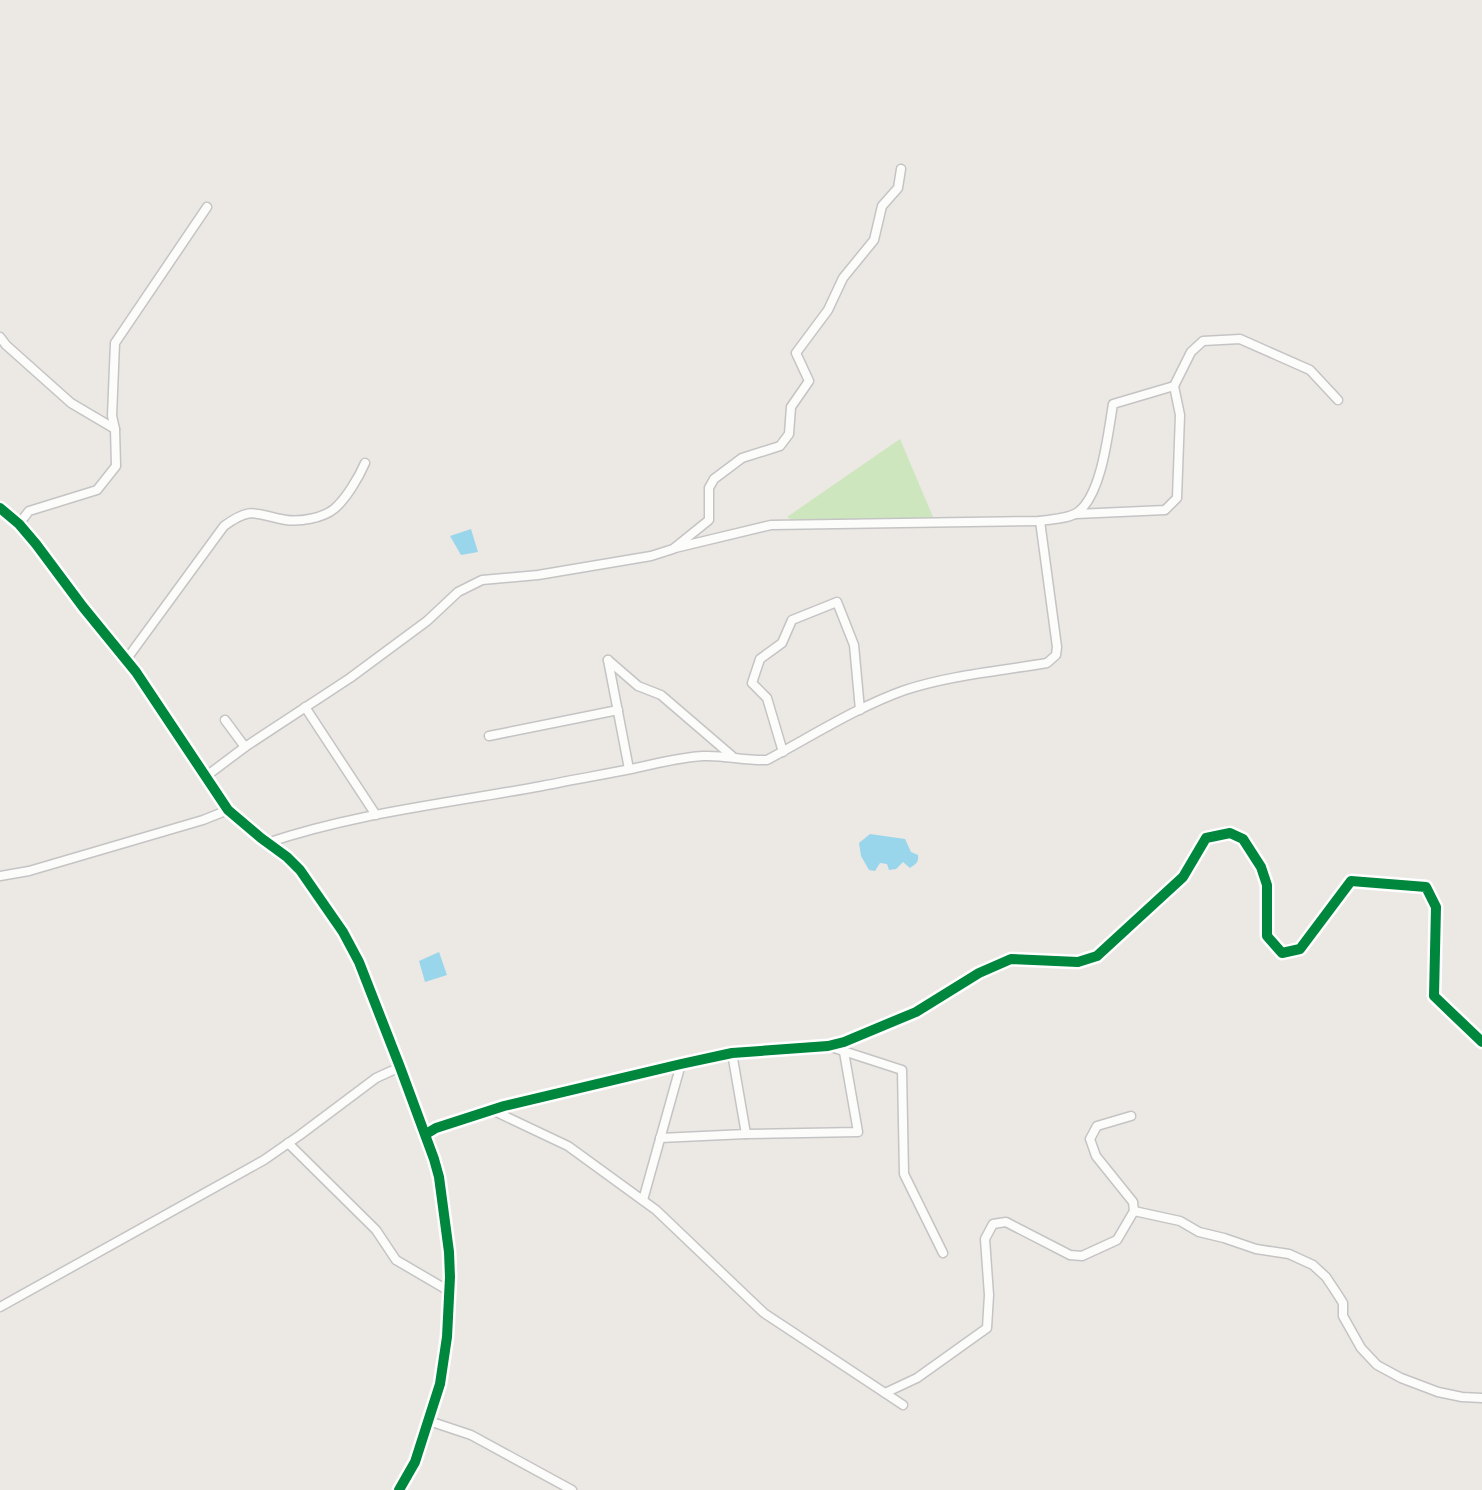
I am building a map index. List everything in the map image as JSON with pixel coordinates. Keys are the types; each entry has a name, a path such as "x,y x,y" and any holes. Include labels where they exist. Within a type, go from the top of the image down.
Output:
{"street":[{"path":"673,549 709,520 709,488 714,479 742,458 780,446 789,434 791,407 809,381 796,353 828,310 844,278 874,240 882,206 898,188 901,169"},
{"path":"19,524 29,511 97,490 116,466 112,416 116,343 207,207"},
{"path":"0,337 71,403 115,429"},
{"path":"205,777 245,747 350,678 427,621 458,592 482,580 538,575 651,556 771,525 1040,521 1076,514 1165,510 1177,498 1180,415 1174,386 1191,352 1203,341 1240,339 1310,370 1338,400"},
{"path":"1076,514 1087,503 1100,474 1113,404 1174,386"},
{"path":"126,660 224,526 239,516 256,512 288,520 306,519 328,513 342,501 365,463"},
{"path":"0,508 19,524 36,544 143,681 228,810 295,864 344,932 359,962 426,1134 439,1177 449,1252 447,1337 440,1384 415,1462 400,1490"},
{"path":"267,843 376,816 677,758 703,756 767,760 892,695 950,679 1047,663 1053,660 1057,647 1040,521"},
{"path":"783,752 767,698 752,683 760,659 782,643 792,620 837,601 854,645 860,710"},
{"path":"629,769 608,660 638,686 661,695 733,758"},
{"path":"305,707 376,816"},
{"path":"489,736 618,710"},
{"path":"225,720 245,747"},
{"path":"0,876 43,867 203,820 228,810"},
{"path":"426,1134 436,1128 492,1110 681,1064 732,1053 828,1046 844,1042 915,1012 979,973 1012,959 1078,962 1097,956 1183,877 1206,838 1230,832 1243,839 1261,867 1267,886 1267,936 1282,953 1300,949 1352,881 1426,887 1436,907 1434,996 1482,1042"},
{"path":"828,1046 902,1070 904,1174 943,1253"},
{"path":"660,1138 858,1132 844,1052"},
{"path":"732,1053 746,1134"},
{"path":"643,1200 681,1064"},
{"path":"0,1307 264,1160 376,1078 401,1067"},
{"path":"492,1110 568,1146 656,1210 764,1313 903,1405"},
{"path":"885,1393 917,1378 987,1328 989,1295 985,1239 993,1224 1006,1222 1070,1255 1082,1256 1117,1240 1134,1211 1133,1202 1096,1156 1090,1139 1097,1126 1131,1116"},
{"path":"288,1143 376,1230 396,1260 449,1291"},
{"path":"1134,1211 1180,1221 1199,1232 1256,1249 1289,1254 1313,1265 1326,1277 1336,1292 1343,1303 1343,1316 1361,1348 1377,1365 1401,1378 1438,1392 1482,1398"},
{"path":"429,1421 471,1436 572,1490"}],"green space":[{"path":"900,439 933,517 911,521 794,521 787,517"}],"water":[{"path":"471,529 478,552 461,555 450,536"},
{"path":"870,834 905,839 911,852 918,855 917,863 910,868 903,862 896,869 889,870 887,864 880,863 875,871 869,870 861,856 859,843"},
{"path":"439,952 447,975 425,982 419,961"}],"cycle path":[{"path":"0,508 19,524 36,544 136,672 228,810 300,870 343,932 359,962 434,1159 449,1252 447,1337 440,1384 415,1462 399,1490"},
{"path":"426,1134 436,1128 504,1106 681,1064 732,1053 828,1046 844,1042 916,1012 979,973 1011,959 1078,962 1097,956 1183,877 1206,838 1230,833 1243,839 1261,867 1267,885 1267,936 1282,953 1300,949 1351,881 1426,887 1436,907 1434,996 1482,1042"}]}
